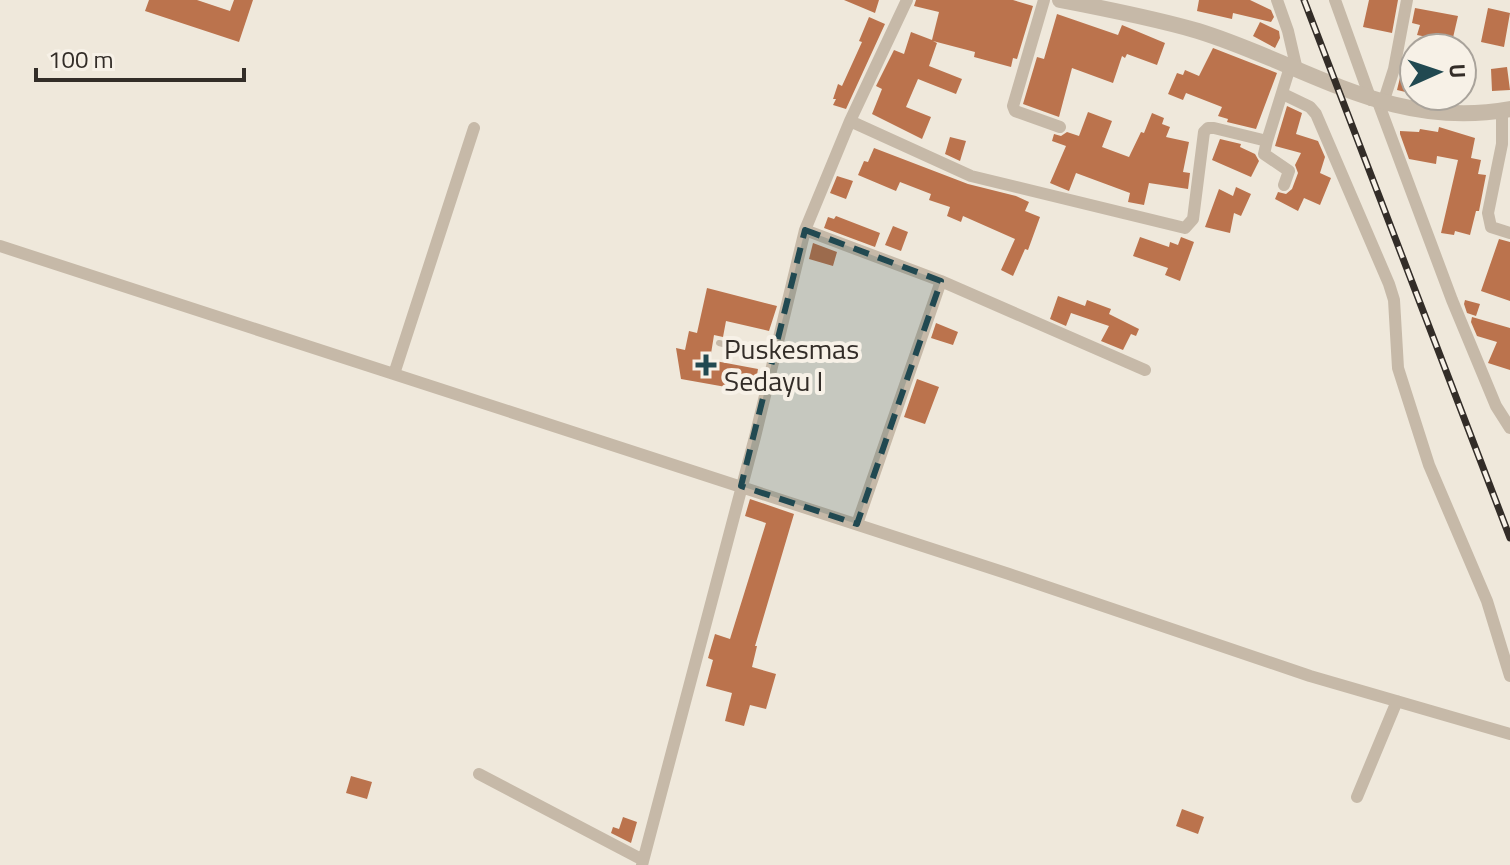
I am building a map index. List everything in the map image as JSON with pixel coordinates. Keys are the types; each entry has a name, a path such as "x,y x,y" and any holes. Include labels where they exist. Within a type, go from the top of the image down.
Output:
{"street":[{"path":"479,774 642,863 805,230 850,121 907,0"},
{"path":"1044,0 1013,106 1015,111 1060,127"},
{"path":"1060,0 1118,5 1200,32 1377,102 1432,112 1506,109 1488,213 1491,227 1510,233"},
{"path":"1277,0 1288,31 1294,69 1264,154 1289,171 1284,185"},
{"path":"1335,0 1452,300 1496,406 1510,428"},
{"path":"1377,102 1394,69 1407,0"},
{"path":"1283,94 1310,107 1316,114 1389,284 1394,300 1398,368 1429,465 1487,601 1510,676"},
{"path":"850,121 971,176 1180,229 1193,219 1204,132 1214,128 1267,141"},
{"path":"394,374 474,128"},
{"path":"805,230 941,281 1145,370"},
{"path":"0,246 857,524 1310,676 1510,734"},
{"path":"857,524 941,281"},
{"path":"1357,797 1397,701"}],"lane":[{"path":"719,343 774,357"}],"highlighted area":[{"path":"805,230 941,281 857,524 741,486"}],"building":[{"path":"149,0 197,0 230,11 234,0 253,0 239,42 145,11"},
{"path":"844,0 879,0 875,13"},
{"path":"916,0 1013,0 1033,6 1017,59 1013,58 1011,67 974,57 975,52 933,41 937,43 929,66 962,79 956,94 918,79 906,107 931,117 922,139 872,114 882,89 876,86 894,50 904,54 911,32 932,40 939,12 914,6"},
{"path":"1199,0 1250,0 1271,10 1274,17 1271,22 1233,13 1232,19 1197,11"},
{"path":"1369,0 1398,0 1392,33 1363,27"},
{"path":"1415,8 1458,16 1454,32 1418,32 1420,25 1412,23"},
{"path":"1488,8 1510,13 1504,47 1481,42"},
{"path":"1057,14 1118,35 1122,25 1165,43 1157,65 1127,54 1125,58 1122,56 1113,83 1072,68 1059,117 1023,104 1037,57 1044,59"},
{"path":"869,17 885,24 846,109 833,105 838,84 842,86 862,42 859,41"},
{"path":"1260,22 1279,31 1280,38 1275,48 1253,36"},
{"path":"1213,48 1277,73 1256,129 1227,122 1228,119 1218,116 1222,107 1186,93 1183,100 1168,94 1177,73 1183,75 1185,70 1199,76"},
{"path":"1507,67 1510,90 1492,91 1491,69"},
{"path":"1287,106 1302,113 1296,134 1318,141 1325,157 1320,173 1331,178 1320,205 1304,198 1298,211 1275,199 1278,192 1286,194 1292,189 1298,173 1295,165 1301,153 1275,146"},
{"path":"1088,112 1112,121 1102,147 1129,157 1152,113 1164,118 1162,124 1170,127 1166,137 1189,142 1183,172 1190,173 1188,189 1149,183 1144,205 1128,202 1130,193 1076,173 1069,191 1050,183 1066,146 1052,141 1054,134 1061,136 1067,132 1079,136"},
{"path":"1439,127 1475,138 1471,158 1481,160 1478,174 1486,175 1479,211 1476,211 1470,235 1455,231 1454,235 1441,233 1458,160 1437,156 1436,164 1409,159 1400,134 1400,131 1419,132 1420,129 1438,132"},
{"path":"950,137 966,141 960,161 945,154"},
{"path":"1220,139 1241,144 1240,147 1255,154 1259,161 1251,177 1212,160"},
{"path":"874,148 968,184 1029,202 1025,211 1040,217 1028,250 1025,249 1013,276 1001,270 1015,239 963,216 961,222 947,216 950,207 929,200 931,194 900,182 896,191 858,175"},
{"path":"837,176 853,181 846,199 830,193"},
{"path":"1236,187 1251,194 1241,216 1234,213 1230,233 1205,227 1219,189 1233,196"},
{"path":"836,216 880,233 875,247 824,228 828,217 834,219"},
{"path":"893,226 908,232 901,251 885,245"},
{"path":"1140,237 1169,247 1170,242 1178,245 1181,237 1194,242 1180,281 1165,275 1168,268 1133,256"},
{"path":"1499,239 1510,242 1510,301 1481,291"},
{"path":"813,243 837,252 833,266 809,259"},
{"path":"707,288 777,306 769,331 726,321 723,337 714,335 710,360 758,369 754,392 681,379 676,348 685,350 689,331 697,333"},
{"path":"1058,296 1085,306 1087,300 1111,309 1109,314 1139,329 1136,336 1131,334 1123,350 1101,341 1109,326 1071,313 1066,326 1050,319"},
{"path":"1465,300 1480,304 1476,316 1467,313"},
{"path":"1472,317 1510,328 1510,370 1488,363 1497,342 1477,336"},
{"path":"936,323 958,332 953,345 931,338"},
{"path":"917,379 939,387 925,424 904,417"},
{"path":"750,499 794,514 755,646 752,667 776,674 766,709 750,705 744,726 725,721 732,693 706,686 713,660 708,658 715,634 730,639 766,523 745,516"},
{"path":"351,776 372,782 367,799 346,793"},
{"path":"1182,809 1204,817 1198,834 1176,826"},
{"path":"623,817 637,822 631,843 611,833 613,827 619,829"}],"railway":[{"path":"1304,0 1510,538"}],"place":[{"name":"Puskesmas Sedayu I","path":"706,365"}]}
